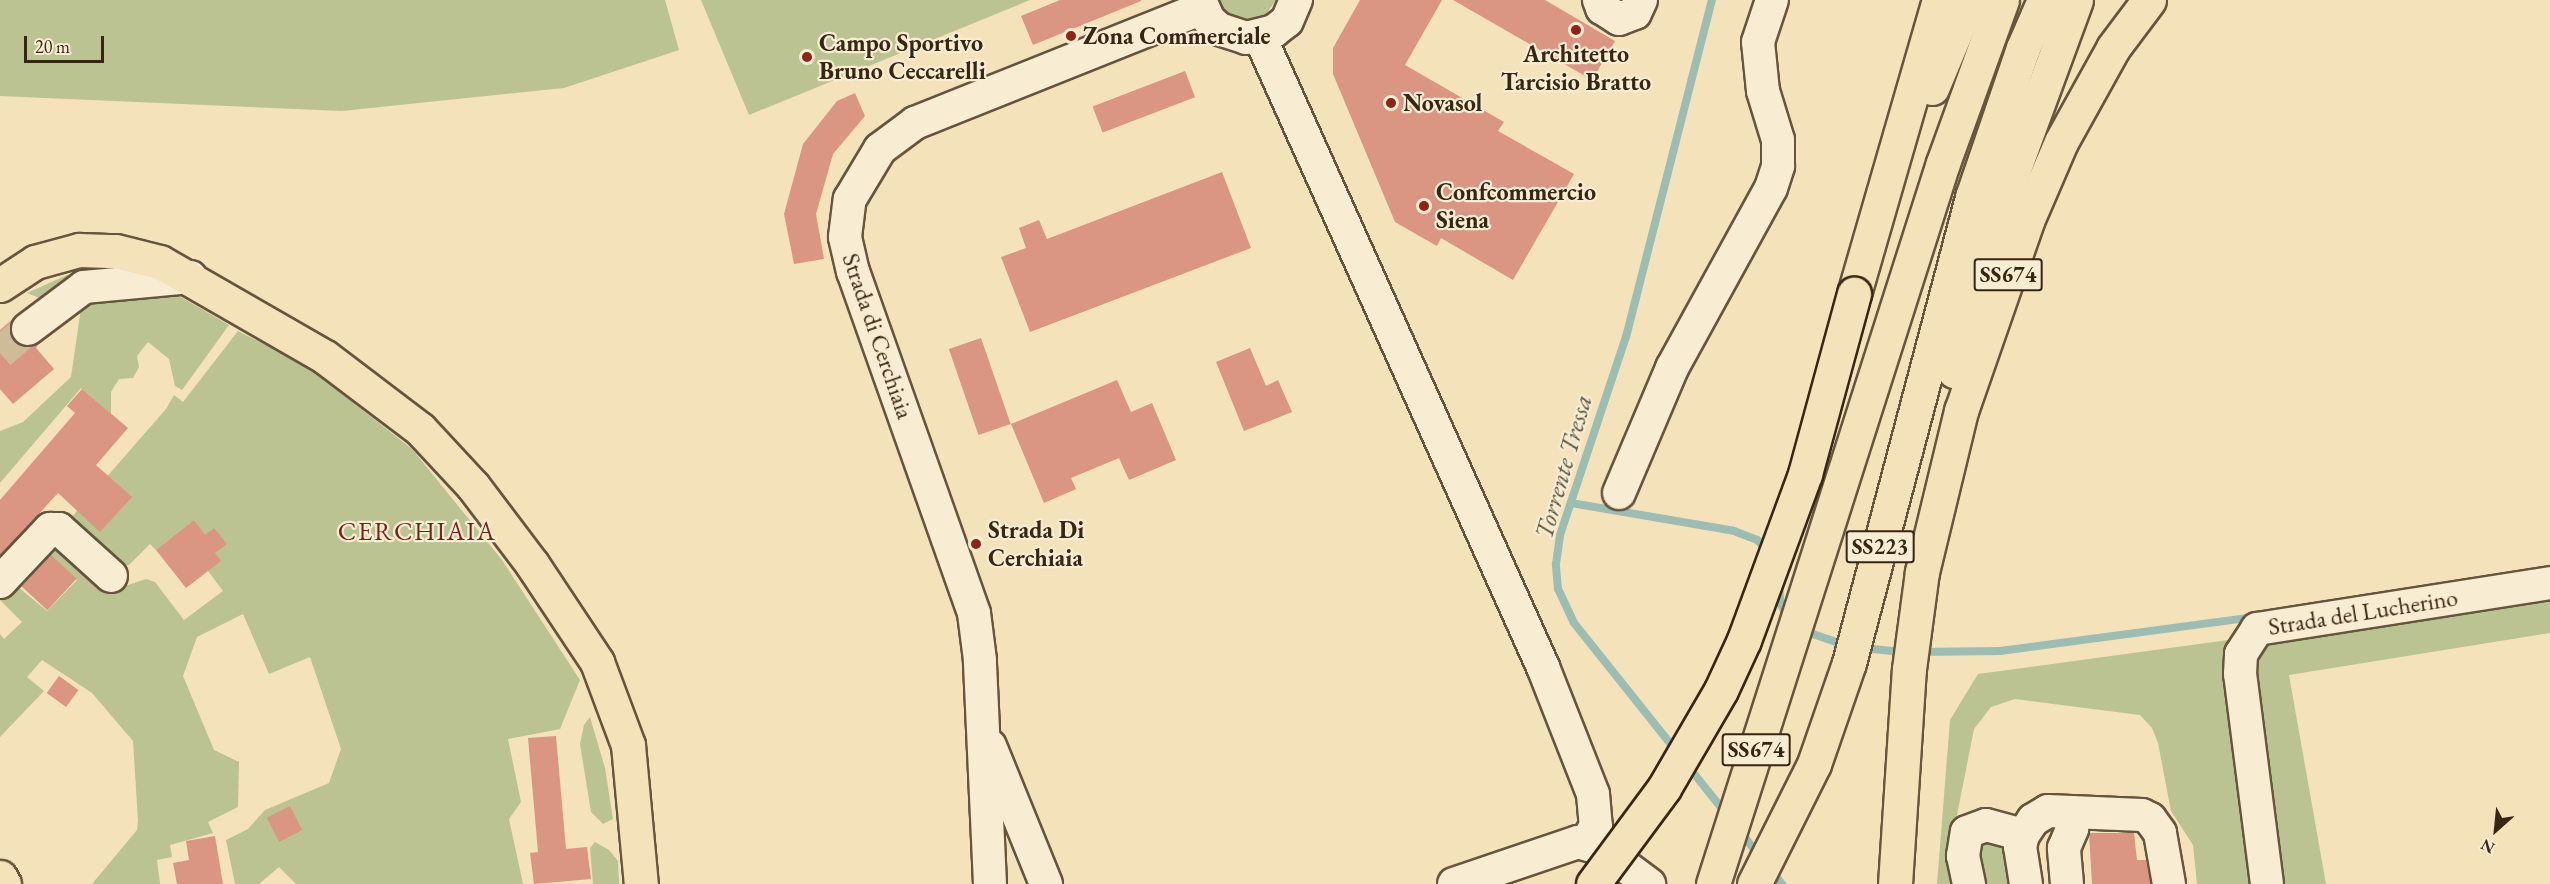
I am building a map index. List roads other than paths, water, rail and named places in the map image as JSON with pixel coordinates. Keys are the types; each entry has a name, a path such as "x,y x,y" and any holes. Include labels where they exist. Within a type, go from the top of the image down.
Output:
{"main road":[{"path":"1593,884 1664,789 1721,690 1744,640 1805,474 1854,294 1939,0"},
{"path":"1877,216 1970,0"},
{"name":"SS674","path":"1713,884 1946,153 2002,0"},
{"name":"SS223","path":"1754,884 1814,764 1848,663 1972,197 2023,48 2044,0"},
{"name":"SS674","path":"1882,884 1889,728 1915,570 1975,291 2016,160 2076,0"},
{"name":"SS674","path":"1895,884 1902,729 1915,570 1961,411 2045,176 2086,93 2149,0"},
{"path":"0,285 47,257 79,250 133,254 191,277 315,351 400,412 458,469 532,564 597,662 620,716 633,781 640,884"}],"street":[{"path":"1296,0 1287,21 1260,37 1525,624 1593,794 1596,826 1586,842"},
{"path":"1599,0 1602,8 1619,19 1635,13 1641,0"},
{"path":"1619,493 1672,368 1771,188 1778,166 1778,140 1763,91 1758,42 1772,0"},
{"name":"Strada di Cerchiaia","path":"990,884 984,730 978,637 972,603 853,272 845,237 850,199 880,149 915,123 1201,4 1219,29 1232,36 1260,37"},
{"path":"28,329 84,287 191,277"},
{"path":"0,582 50,530 59,529 111,576"},
{"name":"Strada del Lucherino","path":"2267,884 2240,674 2241,654 2257,629 2550,583"},
{"name":"Strada di Cerchiaia","path":"984,730 1046,884"},
{"path":"2067,884 2064,848 2072,829 2072,812"},
{"path":"2026,884 2020,848 2023,835 2042,813 2072,812 2142,815 2156,825 2160,833 2169,884"},
{"path":"1969,884 1963,856 1967,832 1986,825 2023,835"},
{"path":"1454,884 1563,844 1586,842 1649,884"}],"waterway":[{"name":"Torrente Tressa","path":"1677,752 1574,623 1558,589 1556,564 1560,535 1626,337 1712,0"},
{"path":"1571,503 1734,531 1757,540 1770,552"},
{"path":"1779,581 1780,603 1789,619"},
{"path":"1917,652 2000,651 2256,617"},
{"path":"1801,630 1848,646"},
{"path":"1861,648 1904,652"},
{"name":"Torrente Tressa","path":"1687,765 1728,816"},
{"name":"Torrente Tressa","path":"1739,830 1759,856"},
{"name":"Torrente Tressa","path":"1769,868 1782,884"}],"tunnel":[{"path":"0,353 28,329"}],"place":[{"name":"Architetto Tarcisio Bratto","path":"1576,30"},
{"name":"Zona Commerciale","path":"1071,36"},
{"name":"Campo Sportivo Bruno Ceccarelli","path":"807,57"},
{"name":"Novasol","path":"1391,103"},
{"name":"Confcommercio Siena","path":"1424,206"},
{"name":"Strada Di Cerchiaia","path":"976,544"}],"district":[{"name":"CERCHIAIA","path":"417,532"}]}
